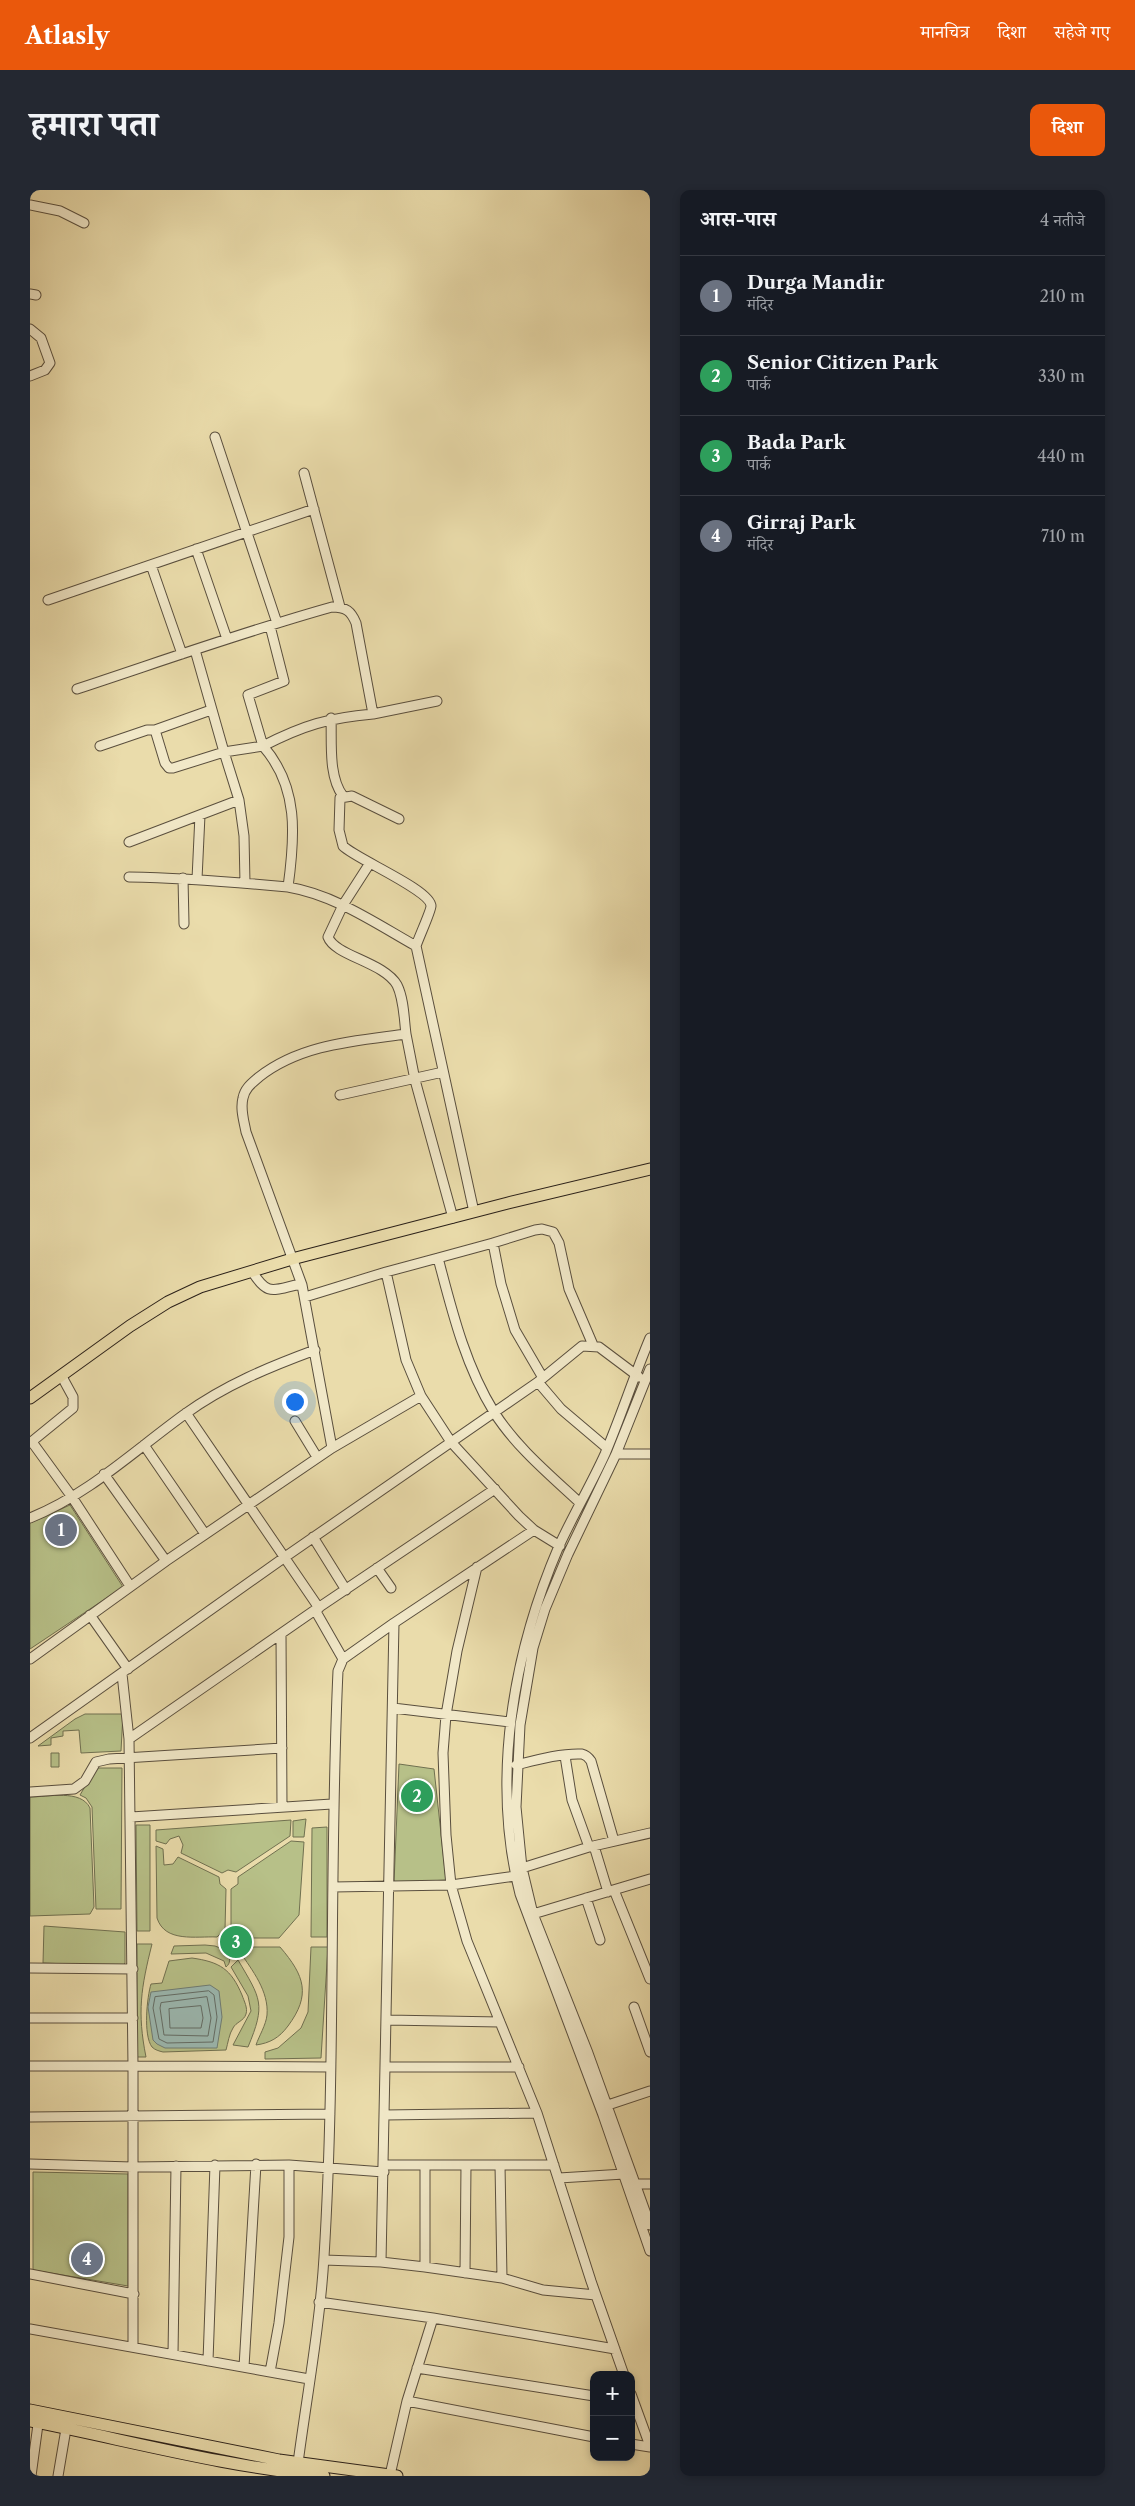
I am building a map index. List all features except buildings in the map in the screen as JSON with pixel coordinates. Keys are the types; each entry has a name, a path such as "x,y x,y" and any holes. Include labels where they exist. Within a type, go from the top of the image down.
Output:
{"main road":[{"path":"30,1398 130,1326 168,1302 200,1287 292,1259 650,1169"},
{"path":"35,2416 68,2416 277,2469 307,2469"},
{"path":"35,2416 66,2429 277,2469 307,2469 326,2472 393,2475"}],"street":[{"path":"30,205 60,212 84,223"},
{"path":"30,329 41,338 50,363 45,370 30,376"},
{"path":"215,437 274,625 284,681 248,695 264,746 275,759 286,785 293,811 294,843 288,887"},
{"path":"304,473 340,607"},
{"path":"48,600 314,509"},
{"path":"196,549 228,639"},
{"path":"151,565 182,654"},
{"path":"77,688 228,639 332,607 340,607 352,614 356,623 373,714"},
{"path":"195,650 211,710 239,800 244,836 244,883"},
{"path":"155,730 163,757 169,768 224,752 264,746 287,734 332,718 373,714 437,701"},
{"path":"100,746 147,730 155,730 211,710"},
{"path":"332,718 334,773 339,790 343,796"},
{"path":"343,796 352,796 399,819"},
{"path":"343,796 339,801 340,841 346,849 416,889 429,900 431,908 421,928 416,946 437,1035 443,1072 474,1212"},
{"path":"129,842 239,800"},
{"path":"196,879 200,815"},
{"path":"370,863 343,904 328,932 329,942 380,969 392,978 400,994 415,1080 453,1218"},
{"path":"129,877 183,878 301,889 343,904 416,946"},
{"path":"183,878 184,924"},
{"path":"332,1448 305,1297 246,1132 241,1107 245,1090 268,1070 301,1054 328,1045 406,1034"},
{"path":"340,1094 415,1080 443,1072"},
{"path":"305,1297 386,1272 542,1229 553,1232 558,1243 569,1289 593,1345"},
{"path":"493,1243 501,1284 515,1330 540,1380 561,1409 607,1448"},
{"path":"438,1258 462,1342 494,1412 512,1437 580,1503"},
{"path":"252,1271 261,1286 271,1290 301,1284"},
{"path":"386,1272 406,1360 421,1396 451,1442 534,1530 560,1546"},
{"path":"650,1338 607,1448 560,1546 526,1638 510,1722 508,1805 515,1876 528,1919 604,2106 624,2174 633,2184 650,2251"},
{"path":"30,1738 313,1537 540,1380 582,1346 593,1345 603,1349 645,1381"},
{"path":"30,1518 72,1497 186,1413 234,1383 315,1350"},
{"path":"650,1369 616,1454 568,1554 545,1609 532,1648 516,1765 516,1807 522,1868 533,1914 650,2225"},
{"path":"61,1375 73,1396 73,1408 31,1443 72,1497 130,1586"},
{"path":"30,1660 130,1586 317,1457 421,1396"},
{"path":"186,1413 285,1557 317,1609 343,1659"},
{"path":"295,1421 317,1457"},
{"path":"144,1445 205,1534"},
{"path":"616,1454 650,1454"},
{"path":"104,1474 166,1561"},
{"path":"129,1740 317,1609 495,1489"},
{"path":"307,2469 309,2379 324,2260 329,2168 333,1887 332,1804 338,1671 343,1659 534,1530"},
{"path":"313,1537 346,1590"},
{"path":"477,1567 457,1651 446,1715 443,1753 444,1796 451,1885 467,1941 537,2113 623,2371"},
{"path":"377,1568 391,1588"},
{"path":"90,1615 125,1672 129,1740 133,2018 133,2347"},
{"path":"382,2262 394,1623"},
{"path":"281,1634 282,1807"},
{"path":"393,1708 510,1722"},
{"path":"30,1792 74,1789 85,1781 96,1762 282,1748"},
{"path":"516,1765 582,1754 592,1761 614,1841"},
{"path":"565,1756 572,1800 650,1979"},
{"path":"130,1817 332,1804"},
{"path":"522,1868 591,1847 650,1833"},
{"path":"333,1887 451,1885 515,1876"},
{"path":"533,1914 650,1879"},
{"path":"586,1898 600,1940"},
{"path":"30,1968 132,1970"},
{"path":"634,2007 650,2052"},
{"path":"30,2018 133,2018"},
{"path":"387,2020 500,2022"},
{"path":"30,2066 330,2067"},
{"path":"386,2067 519,2067"},
{"path":"604,2106 650,2091"},
{"path":"385,2115 537,2113"},
{"path":"30,2117 330,2114"},
{"path":"30,2164 132,2167 256,2164 329,2168 384,2168 426,2165 554,2164"},
{"path":"244,2367 256,2164"},
{"path":"208,2360 215,2165"},
{"path":"270,2372 279,2323 289,2237 289,2165"},
{"path":"425,2267 426,2165"},
{"path":"465,2273 466,2165"},
{"path":"500,2165 502,2278"},
{"path":"173,2354 176,2166"},
{"path":"558,2178 624,2174"},
{"path":"633,2184 650,2184"},
{"path":"324,2260 382,2262 425,2267 502,2278 543,2290 596,2295"},
{"path":"30,2274 134,2294"},
{"path":"319,2302 433,2318 615,2349"},
{"path":"393,2475 407,2401 433,2318"},
{"path":"30,2329 309,2379"},
{"path":"417,2368 590,2395"},
{"path":"407,2401 590,2435"},
{"path":"635,2408 650,2446 635,2444"},
{"path":"31,2476 35,2416"},
{"path":"58,2476 68,2416"}],"green space":[{"path":"70,1505 123,1587 30,1649 30,1523"},
{"path":"85,1714 123,1714 121,1751 81,1753 79,1730 63,1731 63,1736 51,1738 51,1745 38,1746 75,1719"},
{"path":"51,1753 59,1753 59,1767 51,1767"},
{"path":"399,1764 434,1769 446,1880 394,1883"},
{"path":"96,1768 122,1768 121,1909 96,1909 92,1807 86,1798 80,1795"},
{"path":"72,1796 86,1802 90,1808 94,1907 90,1914 30,1916 30,1797"},
{"path":"306,1819 304,1837 293,1837 293,1821"},
{"path":"291,1820 290,1836 236,1872 228,1870 222,1873 181,1853 183,1845 179,1836 170,1839 166,1844 156,1841 156,1830"},
{"path":"136,1825 150,1825 150,1931 137,1931"},
{"path":"327,1827 327,1937 311,1937 312,1828"},
{"path":"291,1841 304,1842 299,1915 279,1938 238,1938 231,1931 231,1889 238,1884 238,1877"},
{"path":"156,1846 163,1849 164,1865 173,1864 178,1857 219,1877 220,1884 226,1889 225,1929 217,1937 174,1935 161,1926 157,1918"},
{"path":"44,1926 125,1932 125,1963 122,1966 43,1963"},
{"path":"137,1944 152,1944 141,2000 143,2041 146,2057 137,2057"},
{"path":"174,1946 215,1946 228,1951 229,1964 226,1967 224,1961 206,1953 171,1954"},
{"path":"241,1947 280,1947 295,1967 302,1986 300,2005 288,2026 278,2037 256,2045 264,2027 267,2006 259,1981 240,1952"},
{"path":"311,1947 328,1947 321,2058 265,2059 265,2052 278,2048 301,2028 308,2012"},
{"path":"192,1958 210,1962 229,1973 242,1995 246,2014 234,2026 226,2050 163,2052 157,2050 152,2047 147,2034 147,2006 151,1984 162,1983 169,1961"},
{"path":"238,1960 252,1984 258,2002 257,2021 248,2047 233,2045 251,2011 248,1996 231,1967"},
{"path":"33,2172 128,2174 128,2286 33,2270"}],"water":[{"path":"210,1985 219,1991 222,2017 217,2048 165,2048 157,2044 153,2040 148,2007 151,1992"}],"place":[{"name":"Durga Mandir","path":"61,1530"},
{"name":"Senior Citizen Park","path":"417,1796"},
{"name":"Bada Park","path":"236,1942"},
{"name":"Girraj Park","path":"87,2259"}]}
